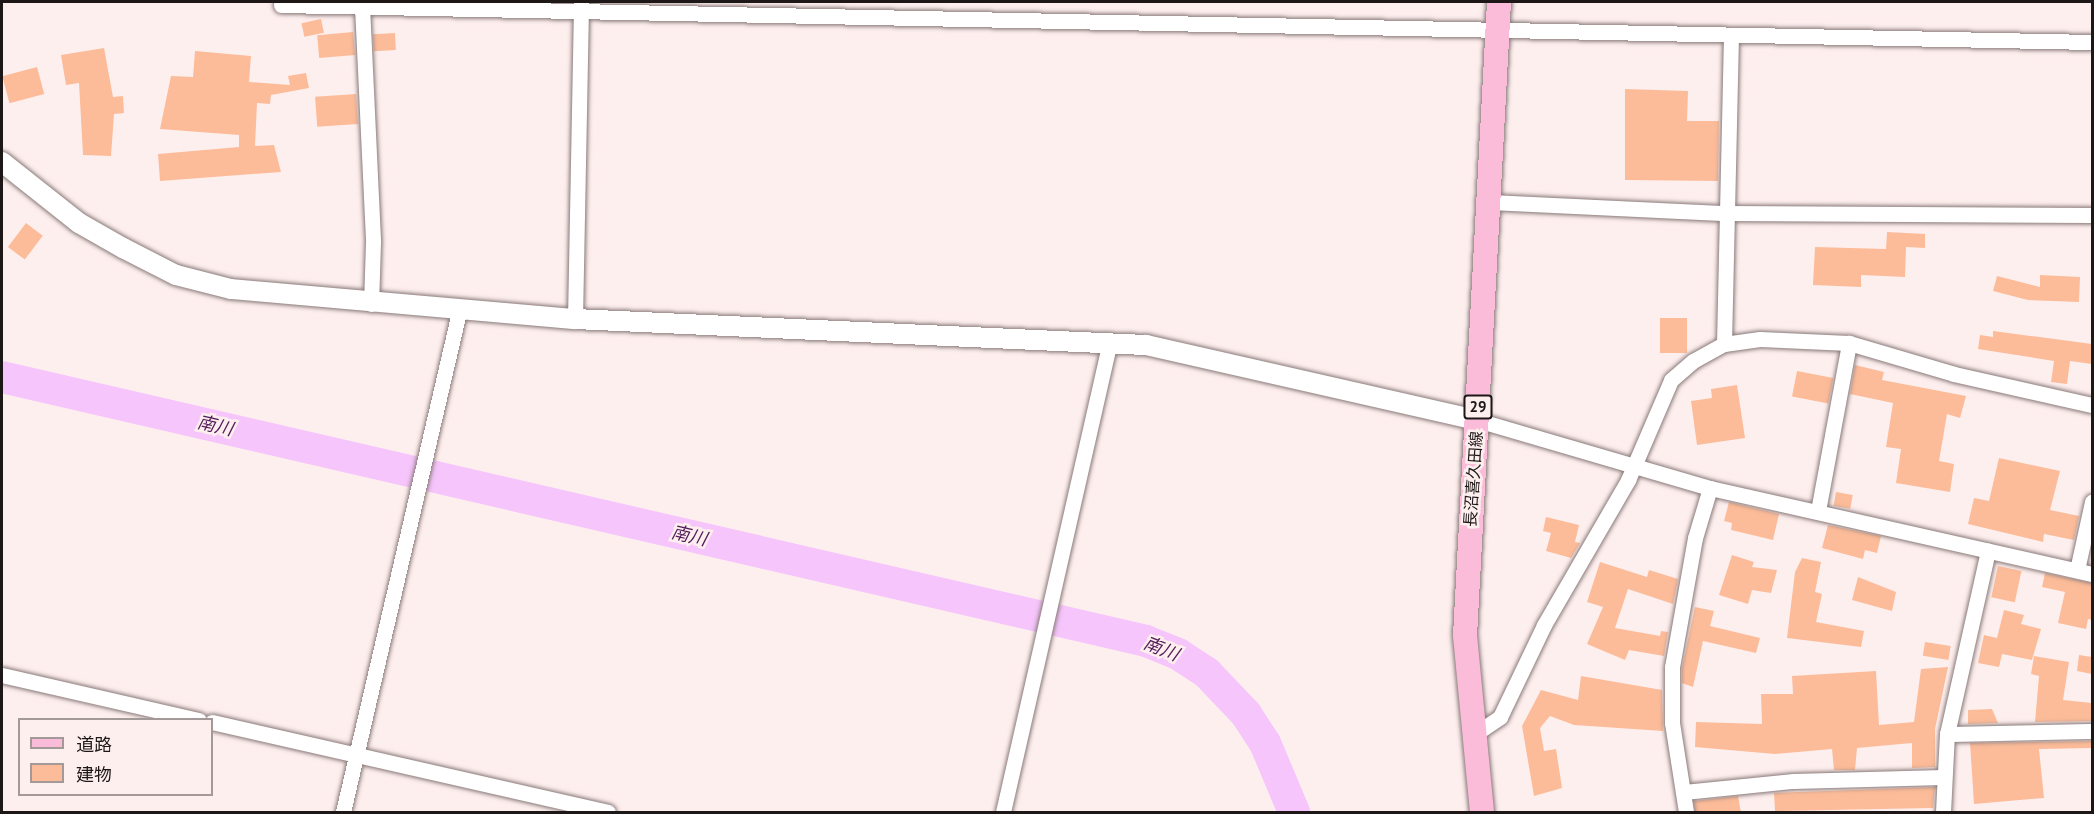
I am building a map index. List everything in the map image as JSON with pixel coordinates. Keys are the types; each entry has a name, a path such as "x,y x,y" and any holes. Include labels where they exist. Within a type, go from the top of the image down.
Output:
{"main road":[{"name":"長沼喜久田線","path":"1482,813 1472,736 1466,636 1499,2"}],"street":[{"path":"281,4 581,6 1498,32 2092,42"},
{"path":"362,6 373,242 371,304"},
{"path":"575,319 581,6"},
{"path":"1724,344 1731,35"},
{"path":"2,162 79,223 176,274 231,289 459,312 575,319 1110,341 1173,350 1477,420 1636,464 1710,488 2092,573"},
{"path":"1490,202 1727,213 2092,215"},
{"path":"343,813 459,312"},
{"path":"1472,736 1500,717 1545,625 1636,464 1671,380 1693,361 1724,344 1760,339 1850,343 1954,374 2092,405"},
{"path":"1003,813 1110,341"},
{"path":"1818,511 1850,343"},
{"path":"1686,813 1672,723 1672,667 1695,538 1710,488"},
{"path":"2077,570 2092,502"},
{"path":"1943,813 1942,777 1947,734 1988,551"},
{"path":"2,675 190,718"},
{"path":"213,722 608,813"},
{"path":"1947,734 2092,731"},
{"path":"1684,792 1792,781 1942,777"}],"building":[{"path":"321,19 324,33 304,37 301,23"},
{"path":"353,32 355,55 319,58 317,35"},
{"path":"395,33 396,50 374,51 373,34"},
{"path":"104,48 113,97 123,96 124,113 114,114 111,156 83,155 79,83 66,85 61,55"},
{"path":"195,51 251,56 249,82 290,85 288,76 306,73 309,88 271,95 270,104 257,103 255,146 274,145 281,172 160,181 158,154 239,147 239,135 160,129 171,76 193,77"},
{"path":"37,67 44,94 9,103 2,76"},
{"path":"1625,89 1688,91 1687,121 1719,121 1718,181 1625,180"},
{"path":"356,94 358,124 317,127 315,97"},
{"path":"26,223 43,236 25,260 8,247"},
{"path":"1887,232 1925,234 1925,248 1906,247 1905,277 1861,275 1861,287 1813,285 1815,247 1886,249"},
{"path":"2040,275 2080,277 2079,302 2028,300 1993,291 1997,276 2040,287"},
{"path":"1660,318 1687,318 1687,353 1660,353"},
{"path":"1993,331 2092,344 2092,364 2070,361 2067,384 2051,382 2054,361 1978,349 1980,335 1993,337"},
{"path":"1855,365 1884,372 1882,380 1966,396 1960,418 1947,414 1939,461 1954,464 1950,492 1896,483 1901,449 1886,447 1893,403 1850,394"},
{"path":"1797,371 1833,378 1828,404 1792,397"},
{"path":"1737,385 1745,438 1697,445 1691,401 1712,398 1711,389"},
{"path":"1999,458 2060,471 2050,510 2079,516 2074,540 2044,534 2043,542 1968,524 1974,498 1989,501"},
{"path":"1836,492 1853,495 1850,509 1834,506"},
{"path":"1729,502 1779,514 1773,540 1731,530 1732,523 1724,521"},
{"path":"1546,517 1579,525 1575,542 1580,543 1571,558 1546,551 1551,533 1543,531"},
{"path":"1828,525 1881,536 1877,553 1865,550 1863,559 1822,548"},
{"path":"1732,555 1754,562 1752,567 1777,570 1771,593 1752,590 1748,604 1719,595"},
{"path":"1802,558 1821,562 1815,592 1822,594 1816,622 1864,631 1861,647 1787,638 1795,572"},
{"path":"1600,562 1647,577 1649,570 1678,579 1673,604 1628,589 1615,628 1660,636 1661,631 1668,632 1664,656 1629,650 1625,660 1587,644 1603,607 1587,602"},
{"path":"1998,566 2021,571 2015,602 1991,597"},
{"path":"2045,573 2092,583 2092,620 2088,619 2086,629 2058,623 2065,592 2042,587"},
{"path":"1858,577 1896,592 1892,611 1852,600"},
{"path":"1695,607 1714,611 1710,626 1760,638 1756,653 1703,641 1693,687 1682,683 1682,668"},
{"path":"2004,610 2024,615 2021,624 2041,629 2032,660 2002,654 1999,667 1978,663 1984,635 1997,638"},
{"path":"1925,642 1951,646 1948,660 1923,656"},
{"path":"2079,655 2092,657 2092,674 2077,671"},
{"path":"2034,656 2069,662 2063,700 2092,703 2092,721 2035,722 2039,676 2031,674"},
{"path":"1948,667 1935,729 1935,767 1912,768 1912,743 1857,748 1855,770 1834,770 1832,749 1775,754 1695,747 1696,722 1762,724 1761,694 1793,694 1792,676 1876,671 1879,725 1914,722 1921,669"},
{"path":"1581,676 1662,690 1663,731 1574,725 1550,716 1540,728 1544,751 1556,749 1562,788 1534,796 1522,726 1541,690 1578,700"},
{"path":"1992,709 1998,723 1968,724 1968,710"},
{"path":"2092,741 2092,748 2039,749 2044,798 1974,804 1970,743"},
{"path":"1935,787 1933,808 1775,811 1774,793"},
{"path":"1738,796 1741,813 1695,813 1694,801"}],"waterway":[{"name":"南川","path":"2,377 1146,641 1178,654 1207,673 1246,714 1265,743 1294,812"}]}
